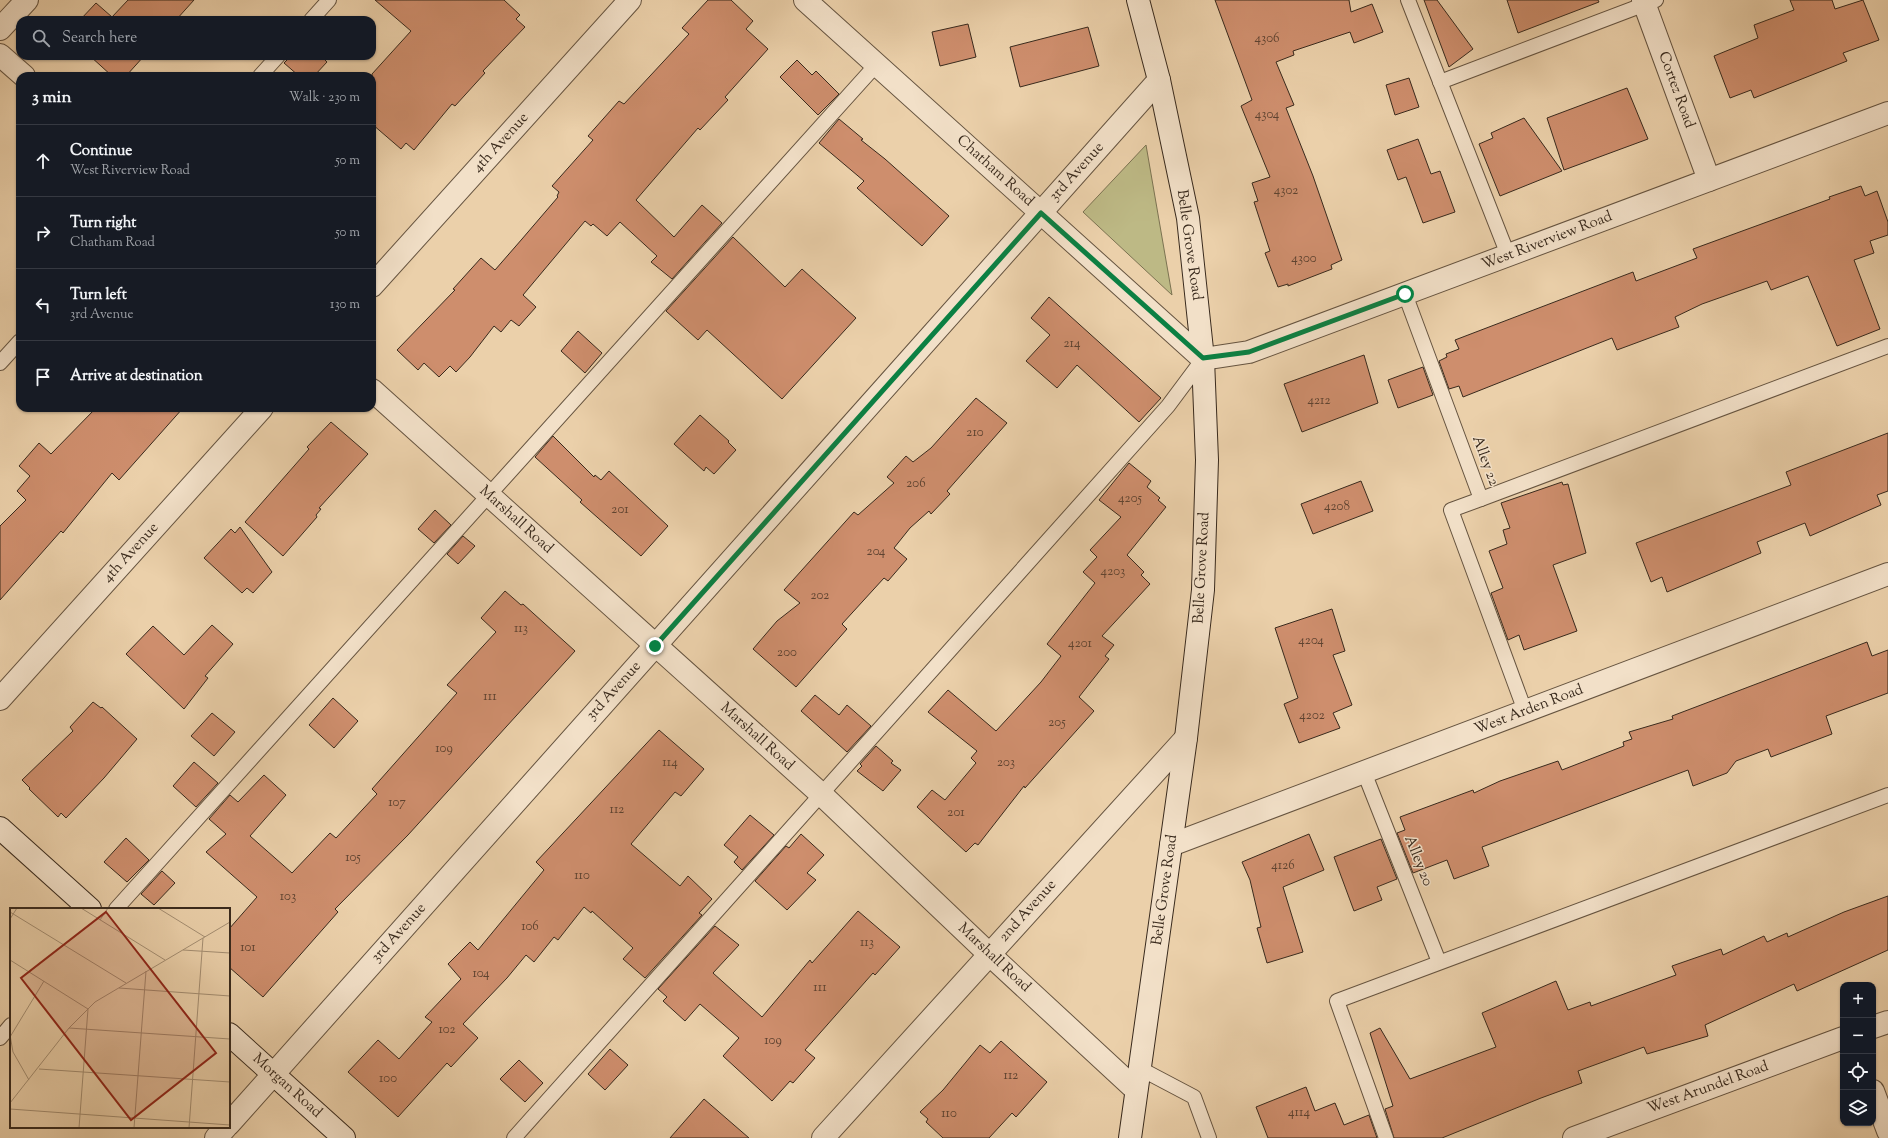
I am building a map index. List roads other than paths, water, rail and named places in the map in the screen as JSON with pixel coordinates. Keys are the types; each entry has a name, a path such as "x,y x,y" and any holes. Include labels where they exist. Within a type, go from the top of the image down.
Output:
{"street":[{"path":"0,30 26,0"},
{"name":"4th Avenue","path":"376,282 630,0"},
{"name":"Chatham Road","path":"805,0 1203,358"},
{"name":"Belle Grove Road","path":"1128,1136 1136,1090 1186,738 1203,590 1207,460 1203,358 1188,218 1159,80 1138,0"},
{"name":"Cortez Road","path":"1647,1 1709,180"},
{"path":"0,55 19,72"},
{"name":"3rd Avenue","path":"230,1123 1159,80"},
{"name":"West Riverview Road","path":"1203,358 1249,352 1888,113"},
{"name":"Marshall Road","path":"376,394 821,794 989,954 1136,1090"},
{"name":"4th Avenue","path":"0,699 258,412"},
{"name":"West Arden Road","path":"1171,845 1888,574"},
{"name":"2nd Avenue","path":"823,1138 1186,738"},
{"path":"0,828 89,908"},
{"path":"1876,1026 1888,1022"},
{"name":"Morgan Road","path":"230,1035 344,1138"},
{"name":"West Arundel Road","path":"1574,1138 1840,1039"},
{"path":"1876,1099 1888,1131"},
{"path":"216,1138 225,1128"}],"lane":[{"path":"315,16 329,0"},
{"path":"1408,0 1508,255"},
{"path":"1440,82 1647,1"},
{"path":"264,72 274,60"},
{"path":"117,908 876,64"},
{"name":"Alley 22","path":"1405,294 1481,498 1451,510 1526,711"},
{"path":"0,363 16,345"},
{"path":"1481,498 1888,346"},
{"path":"514,1138 1168,406 1203,358"},
{"name":"Alley 20","path":"1364,772 1440,962"},
{"path":"1386,1138 1337,1000 1888,795"},
{"path":"0,1038 10,1026"},
{"path":"1139,1068 1194,1097 1209,1138"}]}
